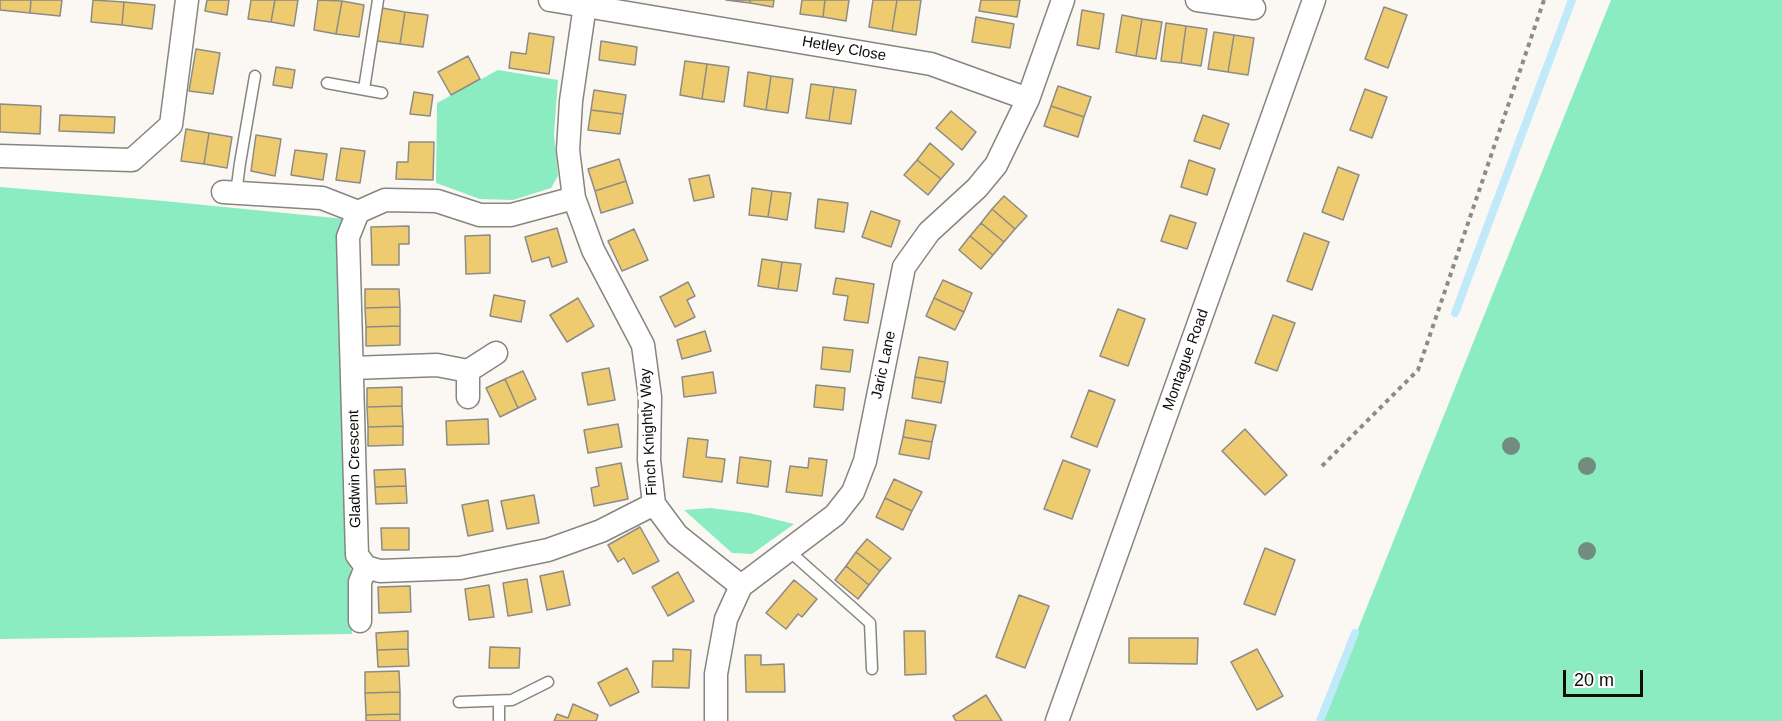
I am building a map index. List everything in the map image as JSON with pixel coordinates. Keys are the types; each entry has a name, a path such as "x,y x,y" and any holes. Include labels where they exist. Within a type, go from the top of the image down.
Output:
{"street":[{"path":"0,156 132,160 171,125 187,0"},
{"name":"Hetley Close","path":"550,0 585,5 657,9 932,64 1028,99"},
{"name":"Jaric Lane","path":"716,721 716,675 726,619 741,586 835,515 853,492 865,461 904,267 929,232 978,188 996,165 1028,99 1063,0"},
{"path":"1197,0 1254,8"},
{"name":"Montague Road","path":"1057,721 1314,0"},
{"name":"Finch Knightly Way","path":"585,5 571,100 568,150 574,198 593,250 643,345 650,396 649,460 654,504 677,535 741,586"},
{"path":"230,192 322,198 358,212 385,200 437,201 480,215 511,215 574,198"},
{"name":"Gladwin Crescent","path":"358,212 348,237 357,555 366,567"},
{"path":"352,368 437,365 468,371 496,352"},
{"path":"468,371 468,397"},
{"path":"360,621 360,582 366,567 380,571 460,568 548,550 601,531 654,504"}],"lane":[{"path":"364,89 378,0"},
{"path":"230,192 240,163 255,76"},
{"path":"327,83 382,93"},
{"path":"787,550 870,623 872,669"},
{"path":"459,702 512,700 548,682"},
{"path":"499,701 499,721"}],"path":[{"path":"1322,466 1418,370 1544,0"}],"green space":[{"path":"1611,0 1782,0 1782,721 1321,721"},
{"path":"498,70 558,80 554,134 558,176 551,188 513,200 480,199 436,183 437,103"},
{"path":"0,187 345,219 352,634 0,639"},
{"path":"710,508 749,513 794,524 752,554 732,553 684,510"}],"building":[{"path":"0,0 31,0 30,13 0,10"},
{"path":"31,0 62,0 60,16 30,13"},
{"path":"93,0 124,2 122,25 91,22"},
{"path":"207,0 229,0 227,15 205,11"},
{"path":"251,0 275,0 271,22 248,19"},
{"path":"275,0 298,0 294,26 271,22"},
{"path":"318,0 342,1 336,34 314,30"},
{"path":"726,0 750,0 750,3"},
{"path":"750,0 774,0 773,7 750,3"},
{"path":"802,0 825,0 823,17 800,14"},
{"path":"825,0 849,0 846,21 823,17"},
{"path":"873,0 897,0 892,31 869,27"},
{"path":"897,0 921,0 916,35 892,31"},
{"path":"981,0 1020,0 1017,17 979,11"},
{"path":"342,1 364,5 359,37 336,34"},
{"path":"124,2 155,5 152,29 122,25"},
{"path":"1384,7 1407,15 1388,68 1365,59"},
{"path":"382,8 405,12 400,44 377,41"},
{"path":"1082,10 1104,14 1099,49 1077,45"},
{"path":"405,12 428,15 423,47 400,44"},
{"path":"1122,15 1142,19 1136,56 1116,52"},
{"path":"976,17 1014,24 1010,48 972,42"},
{"path":"1142,19 1162,22 1156,59 1136,56"},
{"path":"1166,23 1186,26 1181,63 1161,61"},
{"path":"1186,26 1207,29 1201,66 1181,63"},
{"path":"1214,32 1234,35 1228,72 1208,69"},
{"path":"529,33 554,37 549,74 509,68 511,52 526,54"},
{"path":"1234,35 1254,38 1248,75 1228,72"},
{"path":"601,41 637,47 635,65 599,60"},
{"path":"196,49 220,53 213,94 189,91"},
{"path":"468,56 480,79 451,95 438,72"},
{"path":"685,61 707,64 702,99 680,95"},
{"path":"707,64 729,67 724,102 702,99"},
{"path":"276,67 295,70 292,88 273,85"},
{"path":"748,72 771,76 766,110 744,106"},
{"path":"771,76 793,79 788,113 766,110"},
{"path":"811,84 834,87 829,121 806,118"},
{"path":"1058,86 1091,97 1084,117 1051,106"},
{"path":"834,87 856,90 851,124 829,121"},
{"path":"1365,89 1387,97 1372,138 1350,130"},
{"path":"594,90 626,95 623,114 591,110"},
{"path":"414,92 433,95 430,116 410,114"},
{"path":"0,104 41,106 40,134 0,132"},
{"path":"1051,106 1084,117 1078,137 1044,126"},
{"path":"591,110 623,114 620,134 588,130"},
{"path":"951,111 976,132 962,150 936,128"},
{"path":"60,115 115,117 114,133 59,131"},
{"path":"1203,115 1229,124 1220,149 1194,141"},
{"path":"186,129 209,133 204,164 181,161"},
{"path":"209,133 232,137 227,168 204,164"},
{"path":"256,135 281,139 275,176 251,171"},
{"path":"409,142 434,142 433,180 396,179 397,162 408,162"},
{"path":"930,143 954,164 941,179 917,160"},
{"path":"341,148 365,151 360,183 336,180"},
{"path":"295,150 327,154 323,180 291,175"},
{"path":"619,159 626,181 595,191 588,169"},
{"path":"917,160 941,179 928,195 904,175"},
{"path":"1189,160 1215,169 1207,195 1181,187"},
{"path":"1338,167 1359,175 1343,220 1322,212"},
{"path":"709,175 714,197 694,201 689,179"},
{"path":"626,181 633,203 601,213 595,191"},
{"path":"752,188 772,191 768,217 749,215"},
{"path":"772,191 791,193 787,220 768,217"},
{"path":"1004,196 1027,216 1015,229 992,209"},
{"path":"818,199 848,203 844,232 815,228"},
{"path":"992,209 1015,229 1004,242 981,223"},
{"path":"871,211 900,221 891,247 862,237"},
{"path":"1170,215 1196,223 1187,249 1161,241"},
{"path":"981,223 1004,242 993,255 970,236"},
{"path":"409,226 409,244 399,244 399,265 372,265 371,227"},
{"path":"557,228 567,262 552,267 549,257 532,262 525,237"},
{"path":"634,229 648,260 622,271 608,241"},
{"path":"1304,233 1329,242 1312,290 1287,281"},
{"path":"490,235 490,273 466,274 465,236"},
{"path":"970,236 993,255 981,269 959,250"},
{"path":"762,259 782,262 778,289 758,286"},
{"path":"782,262 801,264 797,291 778,289"},
{"path":"836,278 874,284 868,323 844,320 848,296 833,294"},
{"path":"943,280 972,293 964,312 934,298"},
{"path":"688,282 695,296 687,300 695,317 675,327 660,297"},
{"path":"365,289 399,289 400,307 365,308"},
{"path":"494,295 525,301 521,322 490,316"},
{"path":"578,298 594,326 567,342 550,315"},
{"path":"934,298 964,312 955,330 926,316"},
{"path":"400,307 400,326 366,327 365,308"},
{"path":"1118,309 1145,319 1128,366 1100,356"},
{"path":"1273,315 1295,323 1277,371 1255,363"},
{"path":"400,326 400,345 366,346 366,327"},
{"path":"705,331 711,351 682,359 677,340"},
{"path":"823,347 853,350 850,372 821,369"},
{"path":"919,357 948,362 945,382 915,377"},
{"path":"609,368 615,400 588,405 582,373"},
{"path":"523,371 536,399 518,408 505,379"},
{"path":"713,372 716,393 684,397 682,377"},
{"path":"915,377 945,382 941,403 912,398"},
{"path":"505,379 518,408 500,417 486,388"},
{"path":"816,385 845,388 843,410 814,407"},
{"path":"402,387 402,406 367,407 367,388"},
{"path":"1089,390 1115,400 1097,447 1071,437"},
{"path":"402,406 403,426 368,427 367,407"},
{"path":"488,419 489,444 447,445 446,421"},
{"path":"906,420 936,425 932,442 903,437"},
{"path":"618,424 622,447 588,453 584,430"},
{"path":"403,426 403,445 368,446 368,427"},
{"path":"1245,429 1287,475 1265,495 1222,451"},
{"path":"903,437 932,442 929,459 899,454"},
{"path":"688,438 708,440 706,457 725,459 722,482 683,477"},
{"path":"740,457 771,461 768,487 737,483"},
{"path":"809,458 827,460 822,496 786,492 790,466 808,468"},
{"path":"1063,460 1090,470 1072,519 1044,509"},
{"path":"621,463 628,499 594,506 591,488 599,486 596,468"},
{"path":"405,469 406,486 375,487 374,470"},
{"path":"894,479 922,492 912,511 885,498"},
{"path":"406,486 407,503 376,504 375,487"},
{"path":"534,495 539,523 507,529 501,501"},
{"path":"885,498 912,511 903,530 876,517"},
{"path":"488,500 493,531 468,536 462,505"},
{"path":"640,527 659,561 633,574 624,558 618,562 608,545"},
{"path":"381,528 409,528 409,550 382,550"},
{"path":"867,539 891,558 880,571 856,552"},
{"path":"1265,548 1295,560 1275,615 1244,604"},
{"path":"856,552 880,571 869,585 846,566"},
{"path":"846,566 869,585 858,599 835,580"},
{"path":"563,571 570,605 547,610 540,576"},
{"path":"678,572 694,601 668,616 652,587"},
{"path":"527,579 532,612 508,616 503,583"},
{"path":"794,580 817,599 802,617 798,614 786,629 766,613"},
{"path":"489,585 494,617 469,620 465,589"},
{"path":"410,586 411,612 379,613 378,587"},
{"path":"1019,595 1049,606 1025,668 996,657"},
{"path":"408,631 408,649 377,650 376,633"},
{"path":"904,631 925,631 926,674 905,675"},
{"path":"1129,638 1198,638 1197,664 1129,663"},
{"path":"490,647 520,648 519,668 489,668"},
{"path":"408,649 409,666 378,667 377,650"},
{"path":"673,649 691,650 689,688 652,687 653,661 673,661"},
{"path":"1257,649 1283,696 1257,710 1231,662"},
{"path":"745,655 761,655 761,665 784,664 785,692 746,692"},
{"path":"627,668 639,692 610,706 598,683"},
{"path":"399,671 400,692 365,693 365,672"},
{"path":"400,692 400,714 366,715 365,693"},
{"path":"986,695 1002,721 956,721 953,716"},
{"path":"573,704 598,715 596,721 554,721 557,714 568,718"},
{"path":"400,714 400,721 366,721 366,715"}],"waterway":[{"path":"1455,313 1572,0"},
{"path":"1320,721 1355,633"}]}
